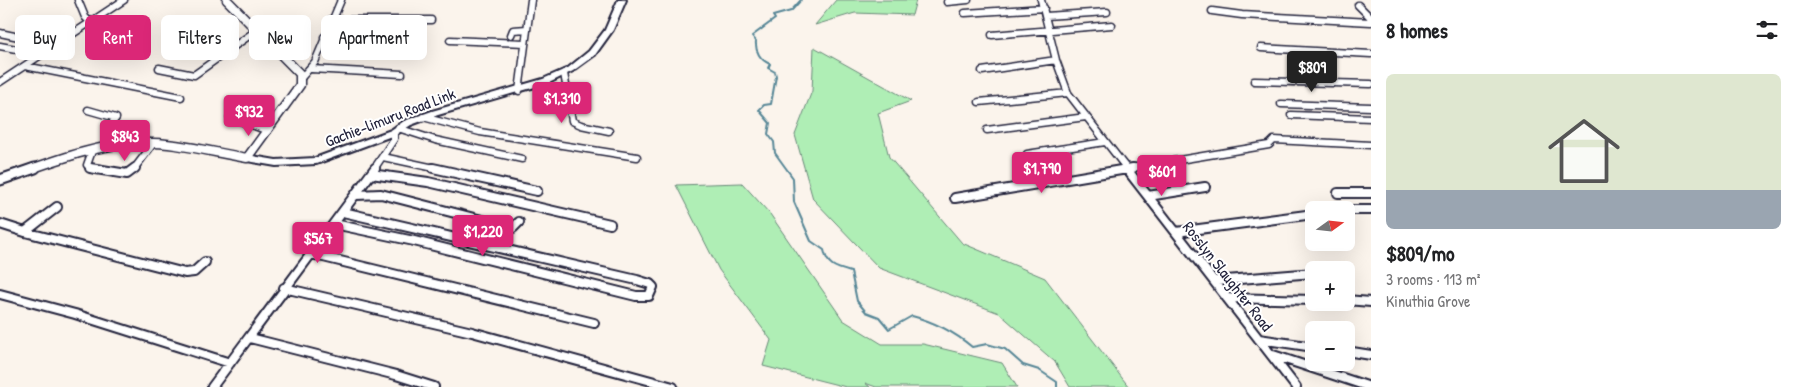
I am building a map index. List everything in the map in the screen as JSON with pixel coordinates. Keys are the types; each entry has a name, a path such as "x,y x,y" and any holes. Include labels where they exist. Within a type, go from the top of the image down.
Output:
{"main road":[{"name":"Gachie-limuru Road Link","path":"247,158 276,163 316,161 448,108 541,84 564,73 605,40 622,0"}],"street":[{"path":"78,0 85,17"},
{"path":"101,15 124,0"},
{"path":"227,0 249,22"},
{"path":"332,15 340,0"},
{"path":"519,91 531,0"},
{"path":"947,2 968,0"},
{"path":"1358,5 1371,20"},
{"path":"965,14 1044,8 1106,12"},
{"name":"Rosslyn Slaughter Road","path":"1044,8 1056,60 1068,93 1125,169 1259,340 1273,355 1296,387"},
{"path":"1212,11 1242,15 1371,20"},
{"path":"992,35 1050,32 1112,25"},
{"path":"511,35 513,30 527,29"},
{"path":"0,33 15,36"},
{"path":"159,68 189,75 194,74 249,36"},
{"path":"450,40 525,43"},
{"path":"301,78 311,69 321,44"},
{"path":"0,46 15,49"},
{"path":"1261,48 1371,54"},
{"path":"0,82 34,60"},
{"path":"0,180 92,151 126,144 154,144 247,158 300,85 300,74 286,60"},
{"path":"982,71 1056,60"},
{"path":"27,65 126,82"},
{"path":"27,65 181,96"},
{"path":"311,69 354,71 370,74 402,74"},
{"path":"564,73 572,121 581,125 609,130"},
{"path":"1254,81 1371,84"},
{"path":"979,102 1068,93"},
{"path":"1282,104 1371,107"},
{"path":"88,110 116,118 106,131 126,144"},
{"path":"1291,115 1371,118"},
{"path":"230,117 268,131"},
{"path":"423,117 480,132 637,157"},
{"path":"987,130 1086,117"},
{"path":"212,387 250,338 284,288 383,158 394,139 396,130 522,159"},
{"path":"955,198 1269,145 1274,140 1371,145"},
{"path":"1027,154 1105,142"},
{"path":"92,151 87,165 90,168 123,175 133,170 154,144"},
{"path":"383,158 537,191"},
{"path":"371,174 428,182 610,224"},
{"path":"1148,196 1205,187"},
{"path":"1338,193 1371,193"},
{"path":"356,194 381,194 513,228 519,222"},
{"path":"25,232 57,207"},
{"path":"1355,210 1371,210"},
{"path":"334,224 422,243 636,296 649,296 654,287 636,280 343,212"},
{"path":"1176,232 1305,215"},
{"path":"0,224 185,273 194,272 205,262"},
{"path":"311,254 594,323"},
{"path":"1214,281 1305,274"},
{"path":"284,288 472,332 673,387"},
{"path":"0,294 75,314 230,363"},
{"path":"1227,298 1305,300"},
{"path":"1355,301 1371,302"},
{"path":"250,338 396,375 434,387"},
{"path":"1259,340 1305,346"},
{"path":"1355,352 1371,355"},
{"path":"1273,355 1370,387"}],"green space":[{"path":"836,0 916,0 912,15 855,13 815,25"},
{"path":"814,47 911,101 878,113 889,157 962,243 1045,278 1129,387 1070,387 1055,362 999,313 879,268 813,199 795,135 812,91"},
{"path":"742,183 770,214 843,320 882,344 923,344 1002,363 1017,387 876,387 865,383 870,387 846,387 763,366 771,340 719,270 676,185"}],"waterway":[{"path":"801,0 791,11 773,16 775,19 752,36 756,41 759,55 770,64 768,68 775,72 776,76 771,104 764,105 759,110 770,123 768,134 774,142 775,153 793,178 794,202 811,241 824,250 827,260 833,266 851,272 857,301 866,312 879,317 889,329 912,316 929,321 944,328 972,347 987,344 1005,349 1023,365 1039,370 1057,382 1057,387"}]}
